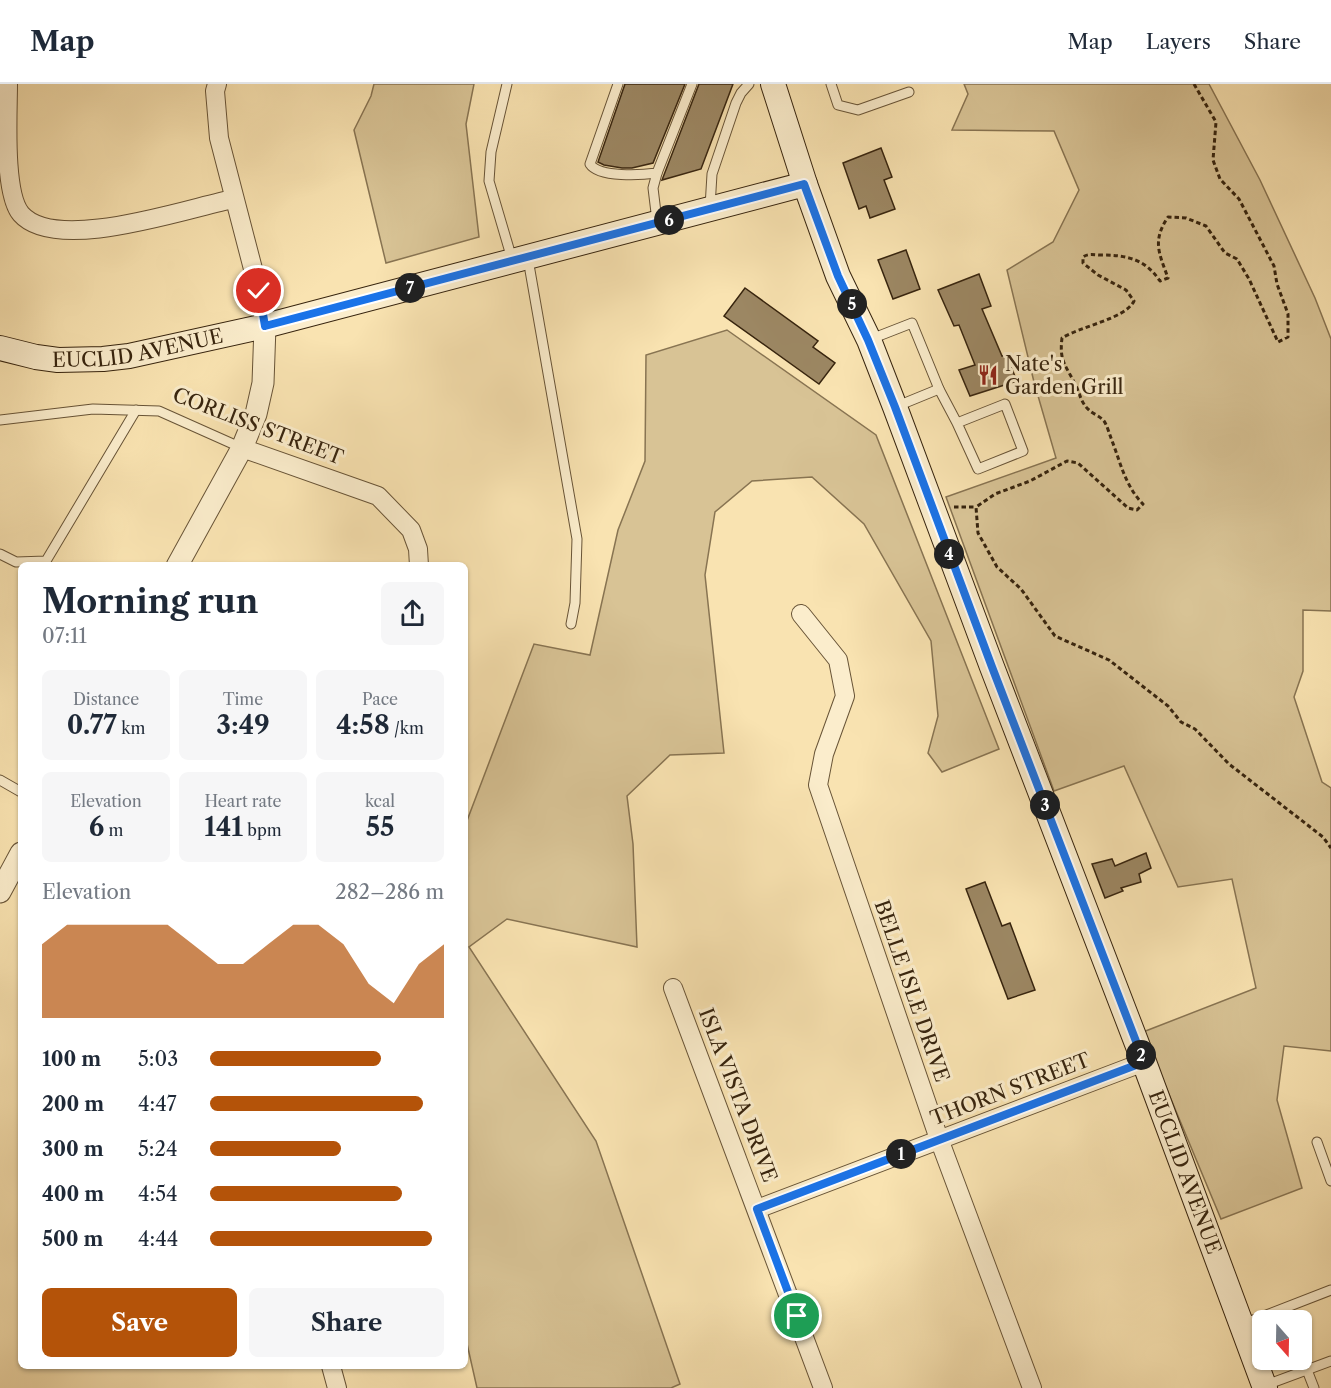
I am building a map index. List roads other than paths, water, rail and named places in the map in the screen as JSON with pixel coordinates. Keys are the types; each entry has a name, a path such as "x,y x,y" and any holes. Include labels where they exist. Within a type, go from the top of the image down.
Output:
{"main road":[{"path":"773,84 804,184"},
{"name":"EUCLID AVENUE","path":"0,348 58,360 103,359 265,326 804,184 838,276 868,340 895,407 1144,1062 1264,1387"}],"street":[{"path":"8,84 9,176 13,196 21,214 34,224 50,228 84,230 129,225 234,199"},
{"path":"179,562 242,448 256,414 263,383 265,326 259,291 219,138 215,91 217,84"},
{"name":"CORLISS STREET","path":"242,448 378,496 411,530 418,549 419,562"},
{"name":"BELLE ISLE DRIVE","path":"801,614 838,660 845,696 824,754 818,785 939,1139 1032,1388"},
{"path":"0,892 18,859"},
{"name":"ISLA VISTA DRIVE","path":"673,988 823,1388"},
{"name":"THORN STREET","path":"757,1209 1144,1062"},
{"path":"332,1369 337,1388"}],"lane":[{"path":"507,84 491,152 489,181 520,259 577,539 575,603 571,624"},
{"path":"618,84 591,157 592,167 626,176 657,173"},
{"path":"657,223 653,188 692,84"},
{"path":"710,210 712,174 736,103 749,84"},
{"path":"831,84 838,105 858,110 909,92"},
{"path":"868,340 912,323 939,389 978,469 1023,451 1005,404 957,423"},
{"path":"895,407 939,389"},
{"name":"CORLISS STREET","path":"0,420 93,409 159,411 242,448"},
{"path":"0,554 16,562 46,561 136,410"},
{"path":"0,780 18,790"},
{"path":"1317,1142 1331,1181"},
{"path":"1241,1324 1331,1290"},
{"path":"1312,1368 1331,1361"},
{"path":"1264,1387 1307,1370 1314,1388"}],"place":[{"name":"Nate's Garden Grill","path":"988,375"}]}
